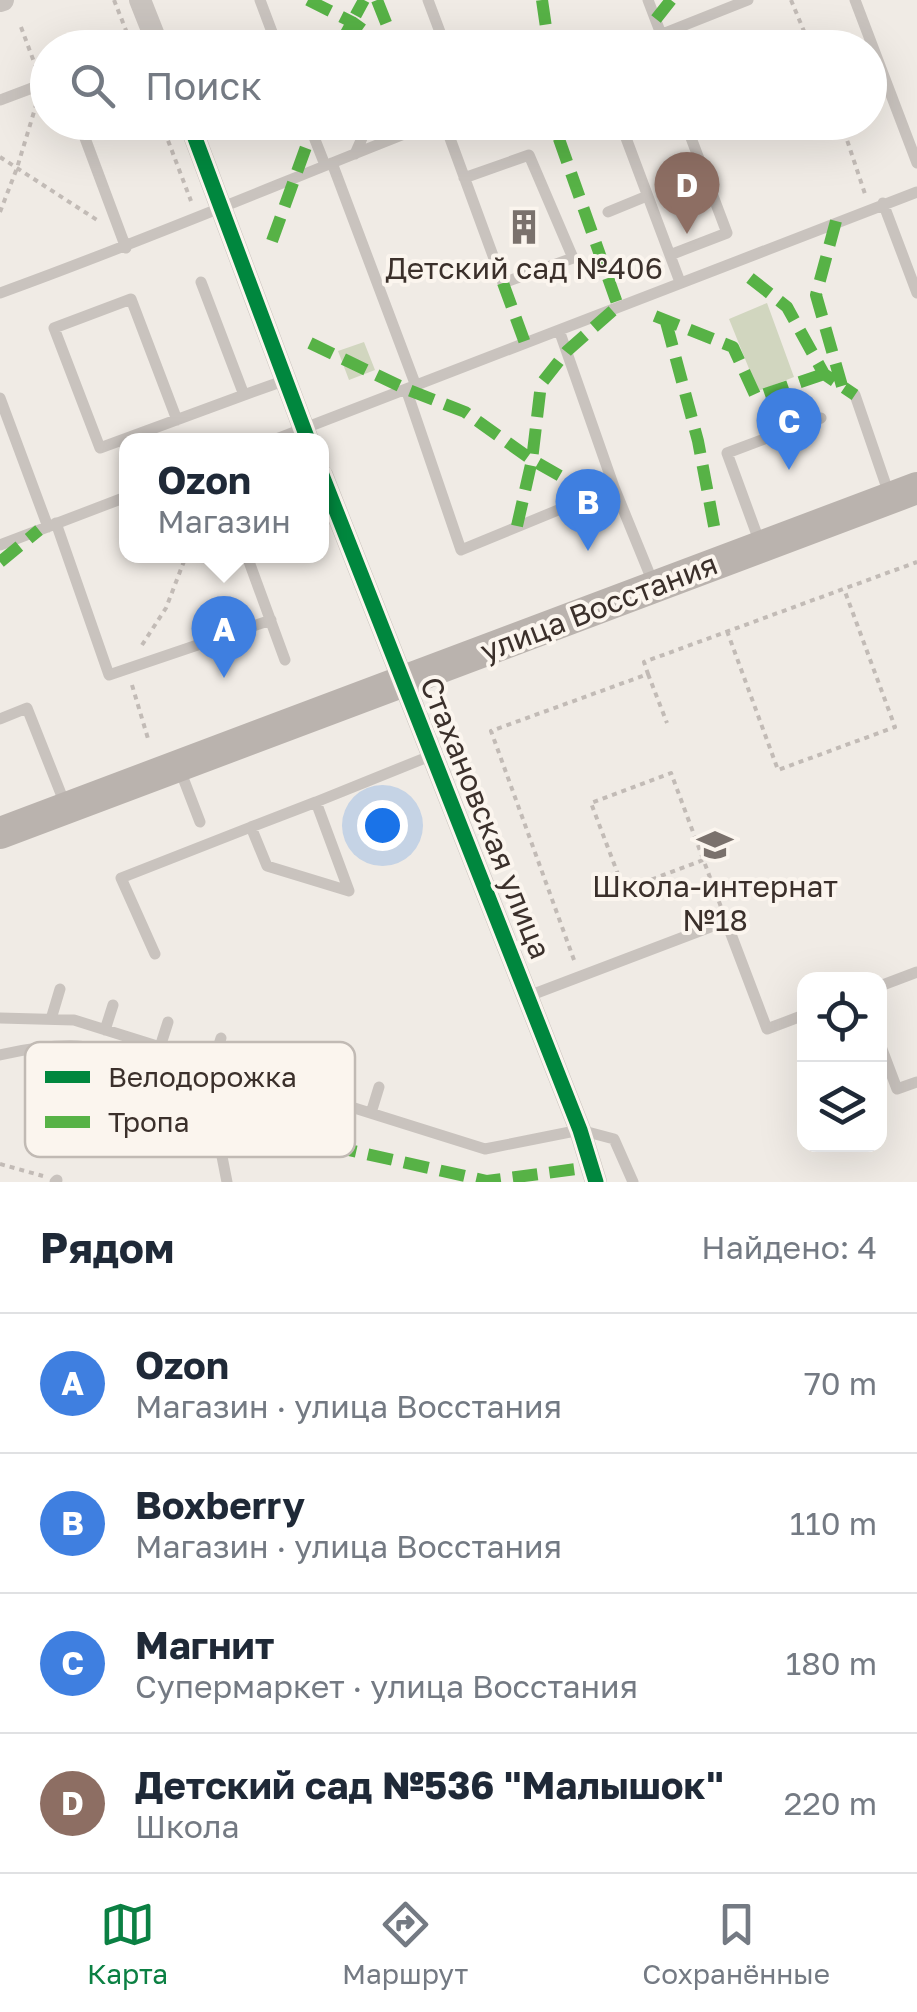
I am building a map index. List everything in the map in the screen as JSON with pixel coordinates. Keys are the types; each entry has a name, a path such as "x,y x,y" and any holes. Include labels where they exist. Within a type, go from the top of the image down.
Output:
{"main road":[{"name":"улица Восстания","path":"0,833 904,493"}],"street":[{"path":"140,0 152,30"},
{"path":"196,140 305,433"},
{"name":"Стахановская улица","path":"329,493 580,1130 596,1182"}],"lane":[{"path":"260,0 271,30"},
{"path":"428,0 439,30"},
{"path":"648,0 659,30"},
{"path":"671,30 748,0"},
{"path":"855,0 866,30"},
{"path":"887,84 917,163"},
{"path":"0,100 30,89"},
{"path":"85,140 124,242"},
{"path":"317,140 411,388 460,550 614,487"},
{"path":"356,154 362,140"},
{"path":"0,293 124,242 198,219 391,140"},
{"path":"450,140 464,178 503,283 573,258 529,155 464,178"},
{"path":"627,140 680,282"},
{"path":"670,255 727,233 692,140"},
{"path":"310,433 411,388 917,192"},
{"path":"608,212 647,196"},
{"path":"882,204 917,293"},
{"path":"201,282 244,395"},
{"path":"119,441 100,448 54,328 132,298 177,420"},
{"path":"560,330 614,487 654,587"},
{"path":"141,433 286,380"},
{"path":"854,395 904,493"},
{"path":"0,398 110,675 271,620"},
{"path":"762,546 728,453 821,418"},
{"path":"0,545 119,499"},
{"path":"250,563 285,660"},
{"path":"0,718 27,708 66,808"},
{"path":"155,954 121,878 430,756"},
{"path":"178,766 200,822"},
{"path":"251,827 267,866 349,891 316,802"},
{"path":"526,997 726,920 768,1029 797,1018"},
{"path":"887,983 917,972"},
{"path":"51,1019 60,989"},
{"path":"105,1030 113,1005"},
{"path":"0,1018 74,1020 144,1042"},
{"path":"162,1042 168,1022"},
{"path":"220,1042 221,1038"},
{"path":"0,1054 25,1049"},
{"path":"887,1062 897,1090 917,1082"},
{"path":"371,1113 379,1088"},
{"path":"355,1108 485,1149 580,1130 614,1140 633,1182"},
{"path":"222,1157 227,1182"}],"path":[{"path":"114,0 125,30"},
{"path":"791,0 803,30"},
{"path":"21,26 30,47"},
{"path":"0,212 30,129"},
{"path":"169,140 198,219"},
{"path":"847,140 869,209"},
{"path":"0,156 124,242"},
{"path":"667,724 644,662 917,562"},
{"path":"149,742 128,669 166,608 183,563"},
{"path":"726,631 778,770 895,726 844,588"},
{"path":"580,976 491,731 648,674"},
{"path":"704,860 624,890 592,803 671,773 704,860 726,920"},
{"path":"0,1164 56,1181"}],"green space":[{"path":"767,303 794,377 758,391 729,319"},
{"path":"364,342 375,370 349,380 338,351"}],"marked path":[{"path":"308,0 363,30"},
{"path":"348,30 364,0"},
{"path":"377,0 389,30"},
{"path":"542,0 546,30"},
{"path":"656,19 671,0"},
{"path":"272,241 308,140"},
{"path":"517,526 532,460 541,384 567,351 618,306 559,140"},
{"path":"836,221 816,295 842,386"},
{"path":"750,278 787,307 824,374 855,395"},
{"path":"503,283 525,343"},
{"path":"655,316 733,347 756,397 824,374"},
{"path":"666,322 698,441 715,531"},
{"path":"310,343 465,412 532,460 594,495"},
{"path":"0,562 39,530"},
{"path":"355,1151 487,1181 591,1167"}],"cycle path":[{"path":"196,140 305,433"},
{"path":"329,493 580,1130 596,1182"}],"place":[{"name":"Детский сад №406","path":"524,227"},
{"name":"Детский сад №536 \"Малышок\"","path":"687,234"},
{"name":"Магнит","path":"789,470"},
{"name":"Boxberry","path":"588,551"},
{"name":"Ozon","path":"224,678"},
{"name":"Школа-интернат №18","path":"715,845"}]}
